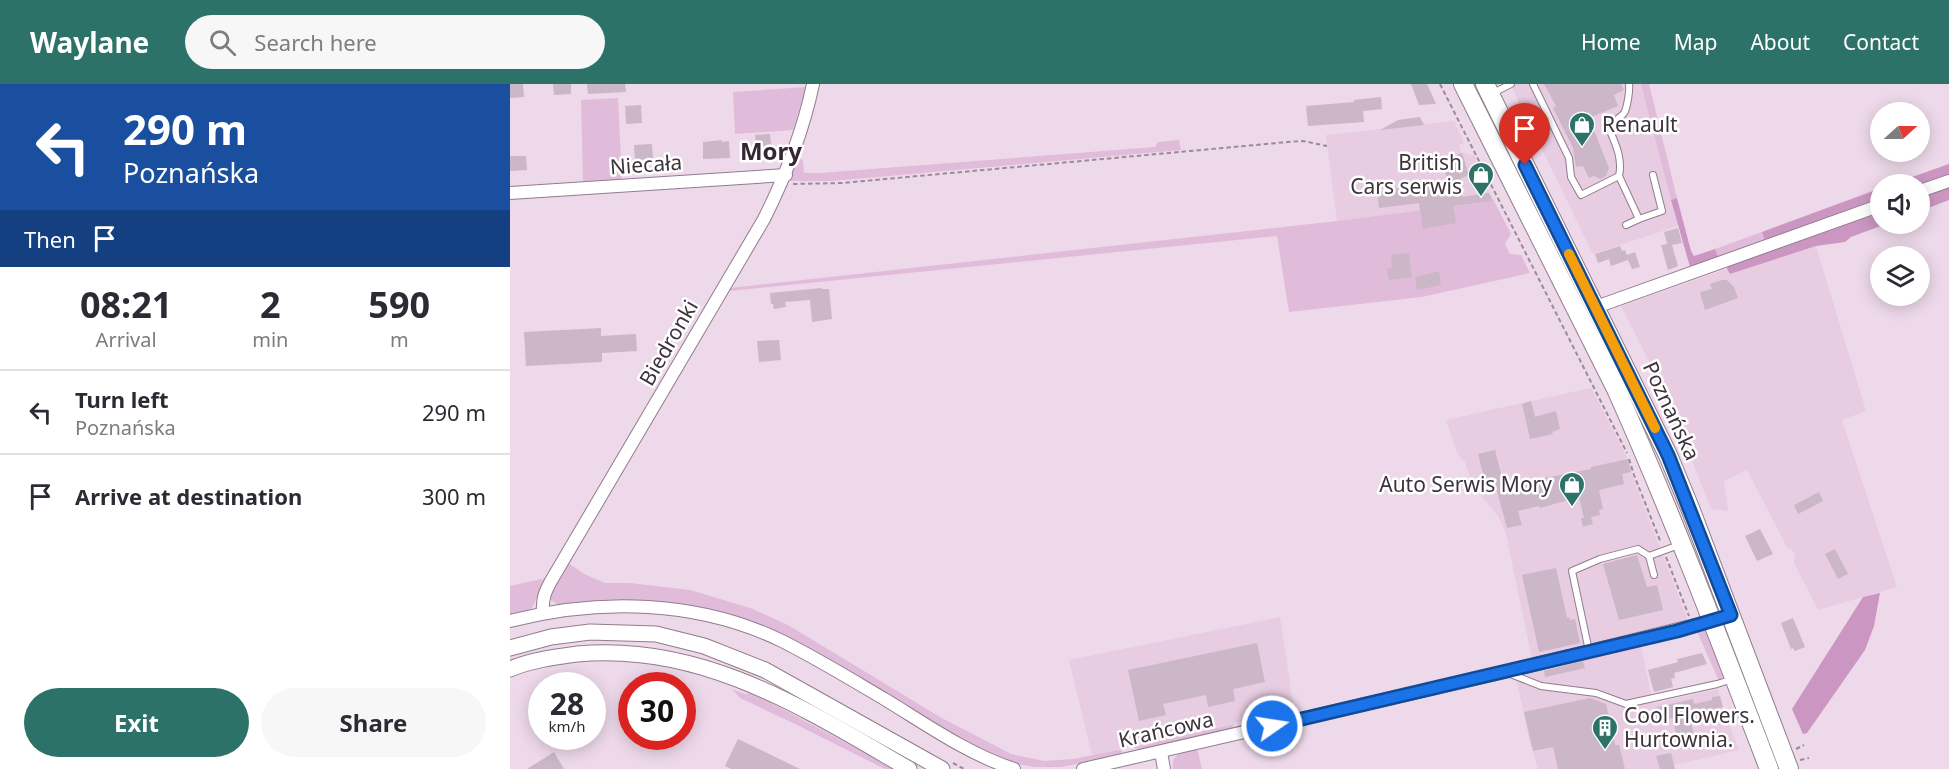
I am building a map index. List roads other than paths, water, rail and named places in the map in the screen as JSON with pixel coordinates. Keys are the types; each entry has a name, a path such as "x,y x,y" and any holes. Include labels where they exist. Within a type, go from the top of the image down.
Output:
{"main road":[{"name":"Poznańska","path":"1463,84 1616,389 1682,544 1769,769"},
{"name":"Poznańska","path":"1487,89 1668,455 1789,769"}],"street":[{"name":"Biedronki","path":"543,612 544,595 551,581 753,238 783,180 802,127 813,84"},
{"name":"Niecała","path":"510,194 783,180"},
{"path":"1930,188 1949,181"},
{"path":"1596,307 1870,209"},
{"path":"510,621 543,612 589,607 642,606 705,615 749,628 781,641 963,747 992,762 1014,769"},
{"name":"Krańcowa","path":"1083,769 1505,672 1712,622 1731,615"},
{"path":"510,648 551,637 590,632 656,634 704,646 765,670 942,769"},
{"path":"510,669 555,657 592,653 633,653 679,660 734,678 783,699 909,769"},
{"path":"1161,752 1164,769"}],"lane":[{"path":"1487,89 1511,84"},
{"path":"1533,84 1569,158 1571,177 1581,195 1619,176"},
{"path":"1629,84 1630,92 1624,113 1608,126 1620,158 1619,176 1639,219"},
{"path":"1626,225 1662,211 1653,175"},
{"path":"1649,556 1682,544"},
{"path":"1589,652 1572,571 1600,559 1638,549 1649,556 1654,574"},
{"path":"1505,672 1541,686 1596,693 1626,704 1717,684 1734,678"}],"place":[{"name":"Renault","path":"1582,148"},
{"name":"British Cars serwis","path":"1481,198"},
{"name":"Auto Serwis Mory","path":"1572,508"},
{"name":"Cool Flowers. Hurtownia.","path":"1605,751"}],"district":[{"name":"Mory","path":"771,152"}]}
